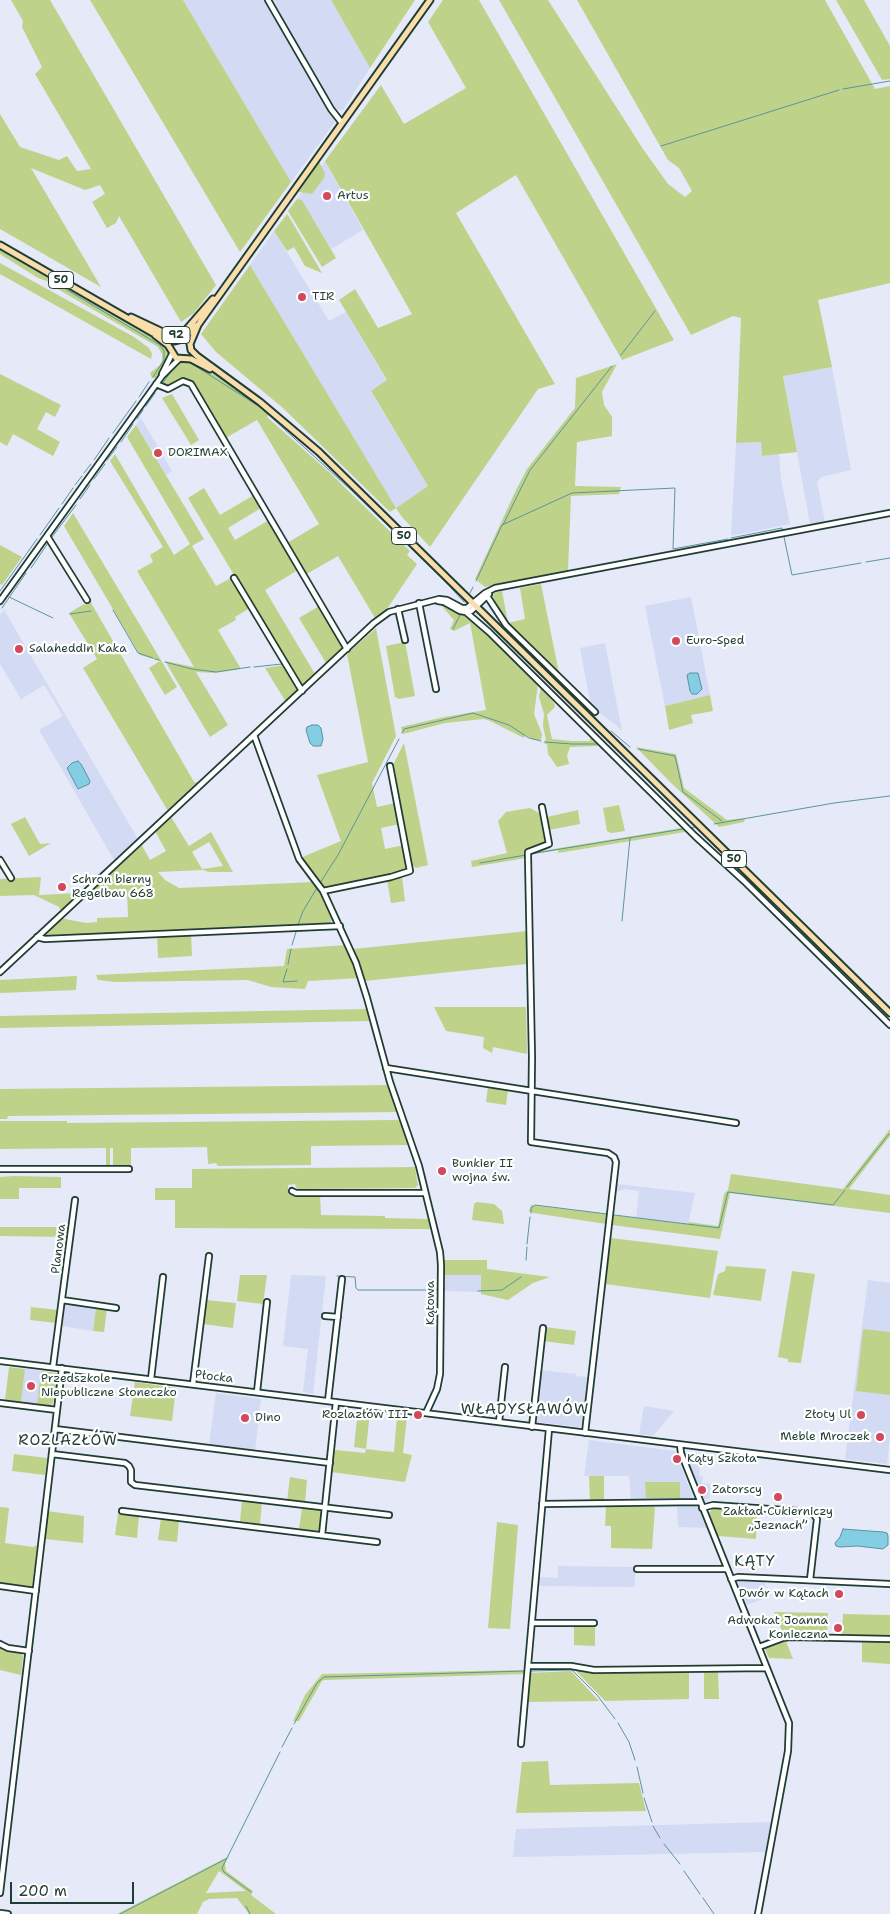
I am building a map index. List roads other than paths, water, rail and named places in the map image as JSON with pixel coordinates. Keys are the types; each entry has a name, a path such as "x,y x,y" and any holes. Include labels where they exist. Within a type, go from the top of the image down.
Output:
{"main road":[{"name":"92","path":"183,339 198,324 430,0"},
{"name":"50","path":"0,245 153,333 175,341"},
{"name":"92","path":"122,315 132,317 167,334 176,335 186,330 208,304 218,296"},
{"name":"92","path":"190,344 198,324"},
{"name":"50","path":"153,333 179,359"},
{"path":"171,351 175,341 183,339 190,344 191,350 186,358 179,359"},
{"name":"50","path":"191,350 196,356 260,402 311,444 890,1013"},
{"name":"50","path":"186,358 218,372"}],"street":[{"path":"268,0 331,109 342,123"},
{"path":"162,376 171,351"},
{"path":"0,601 156,384 179,359"},
{"path":"156,384 169,389 183,381 190,384 347,649"},
{"path":"465,610 472,611 486,594 502,588 890,513"},
{"path":"47,536 87,600"},
{"path":"234,578 302,691"},
{"path":"486,594 506,625 594,712"},
{"path":"0,972 379,619 398,609 443,599 465,610 496,639 683,825 890,1025"},
{"path":"419,603 436,689"},
{"path":"398,609 405,640"},
{"name":"Kątowa","path":"254,735 299,859 303,867 323,891 340,926 362,980 386,1068 419,1166 440,1252 441,1265 440,1374 437,1389 426,1413"},
{"path":"323,891 392,878 410,871 390,766"},
{"path":"542,807 549,844 528,852 532,1091 531,1142 608,1154 614,1157 616,1162 585,1433"},
{"path":"0,860 11,878"},
{"path":"36,937 45,939 340,926"},
{"path":"386,1068 736,1124"},
{"path":"0,1169 129,1169"},
{"path":"292,1191 425,1193"},
{"name":"Planowa","path":"53,1367 75,1200"},
{"path":"193,1384 209,1256"},
{"path":"151,1379 163,1277"},
{"path":"328,1401 342,1279"},
{"path":"62,1300 116,1308"},
{"path":"257,1392 267,1302"},
{"path":"324,1316 338,1317"},
{"path":"532,1426 543,1328"},
{"name":"Płocka","path":"0,1361 890,1470"},
{"path":"499,1422 505,1367"},
{"path":"0,1893 62,1368"},
{"path":"322,1535 336,1402"},
{"path":"0,1403 57,1410"},
{"path":"55,1429 330,1463"},
{"path":"521,1744 549,1429"},
{"path":"680,1444 680,1453 787,1718 789,1739 758,1914"},
{"path":"52,1454 125,1463 131,1470 130,1482 135,1485 389,1515"},
{"path":"542,1504 700,1502"},
{"path":"702,1508 721,1505 814,1513 817,1519 810,1580"},
{"path":"122,1511 377,1542"},
{"path":"637,1568 727,1569"},
{"path":"731,1579 738,1577 890,1584"},
{"path":"0,1586 36,1591"},
{"path":"532,1623 594,1624"},
{"path":"759,1647 790,1637 890,1639"},
{"path":"0,1644 8,1648 29,1651"},
{"path":"528,1666 571,1666 594,1670 767,1668"},
{"path":"0,1913 8,1914"}],"water":[{"path":"698,673 702,689 697,694 692,694 690,691 687,675"},
{"path":"318,725 321,728 323,739 321,746 313,746 310,743 306,730 307,727"},
{"path":"78,761 90,781 89,784 78,789 67,768 72,763"},
{"path":"843,1529 887,1533 888,1545 883,1549 836,1546 835,1543"}],"waterway":[{"path":"843,89 890,81"},
{"path":"661,146 839,90"},
{"path":"52,281 160,345 164,351 164,360 153,377"},
{"path":"621,355 655,311"},
{"path":"162,384 178,363 189,362 260,407 351,490 442,578 464,602"},
{"path":"503,525 530,470 612,366"},
{"path":"139,397 149,382"},
{"path":"146,406 155,393"},
{"path":"113,433 136,401"},
{"path":"137,419 143,410"},
{"path":"121,442 133,424"},
{"path":"94,460 109,438"},
{"path":"107,460 117,447"},
{"path":"84,473 91,464"},
{"path":"94,479 105,464"},
{"path":"75,485 82,476"},
{"path":"80,499 90,485"},
{"path":"62,504 73,488"},
{"path":"476,581 502,525 572,493 675,488 673,549 728,539"},
{"path":"52,537 76,505"},
{"path":"40,535 59,508"},
{"path":"731,538 782,528 783,531"},
{"path":"784,537 792,575 861,563"},
{"path":"0,591 37,539"},
{"path":"31,568 48,543"},
{"path":"866,562 890,558"},
{"path":"2,608 26,573"},
{"path":"470,593 473,587"},
{"path":"9,597 53,618"},
{"path":"113,610 138,653 153,658"},
{"path":"70,614 91,611"},
{"path":"453,629 460,615"},
{"path":"155,659 159,660"},
{"path":"165,662 192,669 216,672 250,667"},
{"path":"254,667 282,664"},
{"path":"402,733 404,729 473,713 509,725 529,738 541,741"},
{"path":"611,731 630,747"},
{"path":"320,883 338,855 399,739"},
{"path":"545,742 598,744"},
{"path":"638,749 675,756 683,792 722,821"},
{"path":"714,824 834,803 890,796"},
{"path":"690,828 695,827"},
{"path":"530,854 683,829"},
{"path":"622,921 630,838"},
{"path":"480,863 526,855"},
{"path":"298,925 303,911 317,888"},
{"path":"292,945 296,932"},
{"path":"288,964 291,949"},
{"path":"287,969 283,982 297,981"},
{"path":"847,1187 889,1134"},
{"path":"614,1215 719,1228 728,1192 833,1205 845,1190"},
{"path":"531,1213 531,1208 535,1205 607,1214"},
{"path":"527,1244 530,1217"},
{"path":"526,1260 527,1247"},
{"path":"337,1276 355,1277 358,1290 439,1290"},
{"path":"478,1291 502,1290 521,1277"},
{"path":"530,1671 572,1670 597,1695 615,1719"},
{"path":"294,1724 317,1683 324,1677 524,1671"},
{"path":"618,1723 629,1742 635,1760"},
{"path":"282,1747 292,1728"},
{"path":"251,1892 224,1872 222,1868 280,1752"},
{"path":"637,1767 643,1793"},
{"path":"644,1798 652,1822"},
{"path":"653,1826 660,1838"},
{"path":"664,1844 680,1864"},
{"path":"120,1914 226,1859"},
{"path":"684,1871 700,1894"},
{"path":"703,1898 714,1914"},
{"path":"246,1906 250,1914"}],"place":[{"name":"Artus","path":"327,196"},
{"name":"TIR","path":"302,297"},
{"name":"DORIMAX","path":"158,453"},
{"name":"Euro-Sped","path":"676,641"},
{"name":"Salaheddin Kaka","path":"19,649"},
{"name":"Schron bierny Regelbau 668","path":"62,887"},
{"name":"Bunkier II wojna św.","path":"442,1171"},
{"name":"Przedszkole Niepubliczne Słoneczko","path":"31,1386"},
{"name":"Rozlazłów III","path":"418,1415"},
{"name":"Złoty Ul","path":"861,1415"},
{"name":"Dino","path":"245,1418"},
{"name":"Meble Mroczek","path":"880,1437"},
{"name":"Kąty Szkoła","path":"677,1459"},
{"name":"Zatorscy","path":"702,1490"},
{"name":"Zakład Cukierniczy „Jeznach”","path":"778,1497"},
{"name":"Dwór w Kątach","path":"839,1594"},
{"name":"Adwokat Joanna Konieczna","path":"838,1628"}],"district":[{"name":"WŁADYSŁAWÓW","path":"525,1410"},
{"name":"ROZLAZŁÓW","path":"68,1441"},
{"name":"KĄTY","path":"755,1562"}]}
